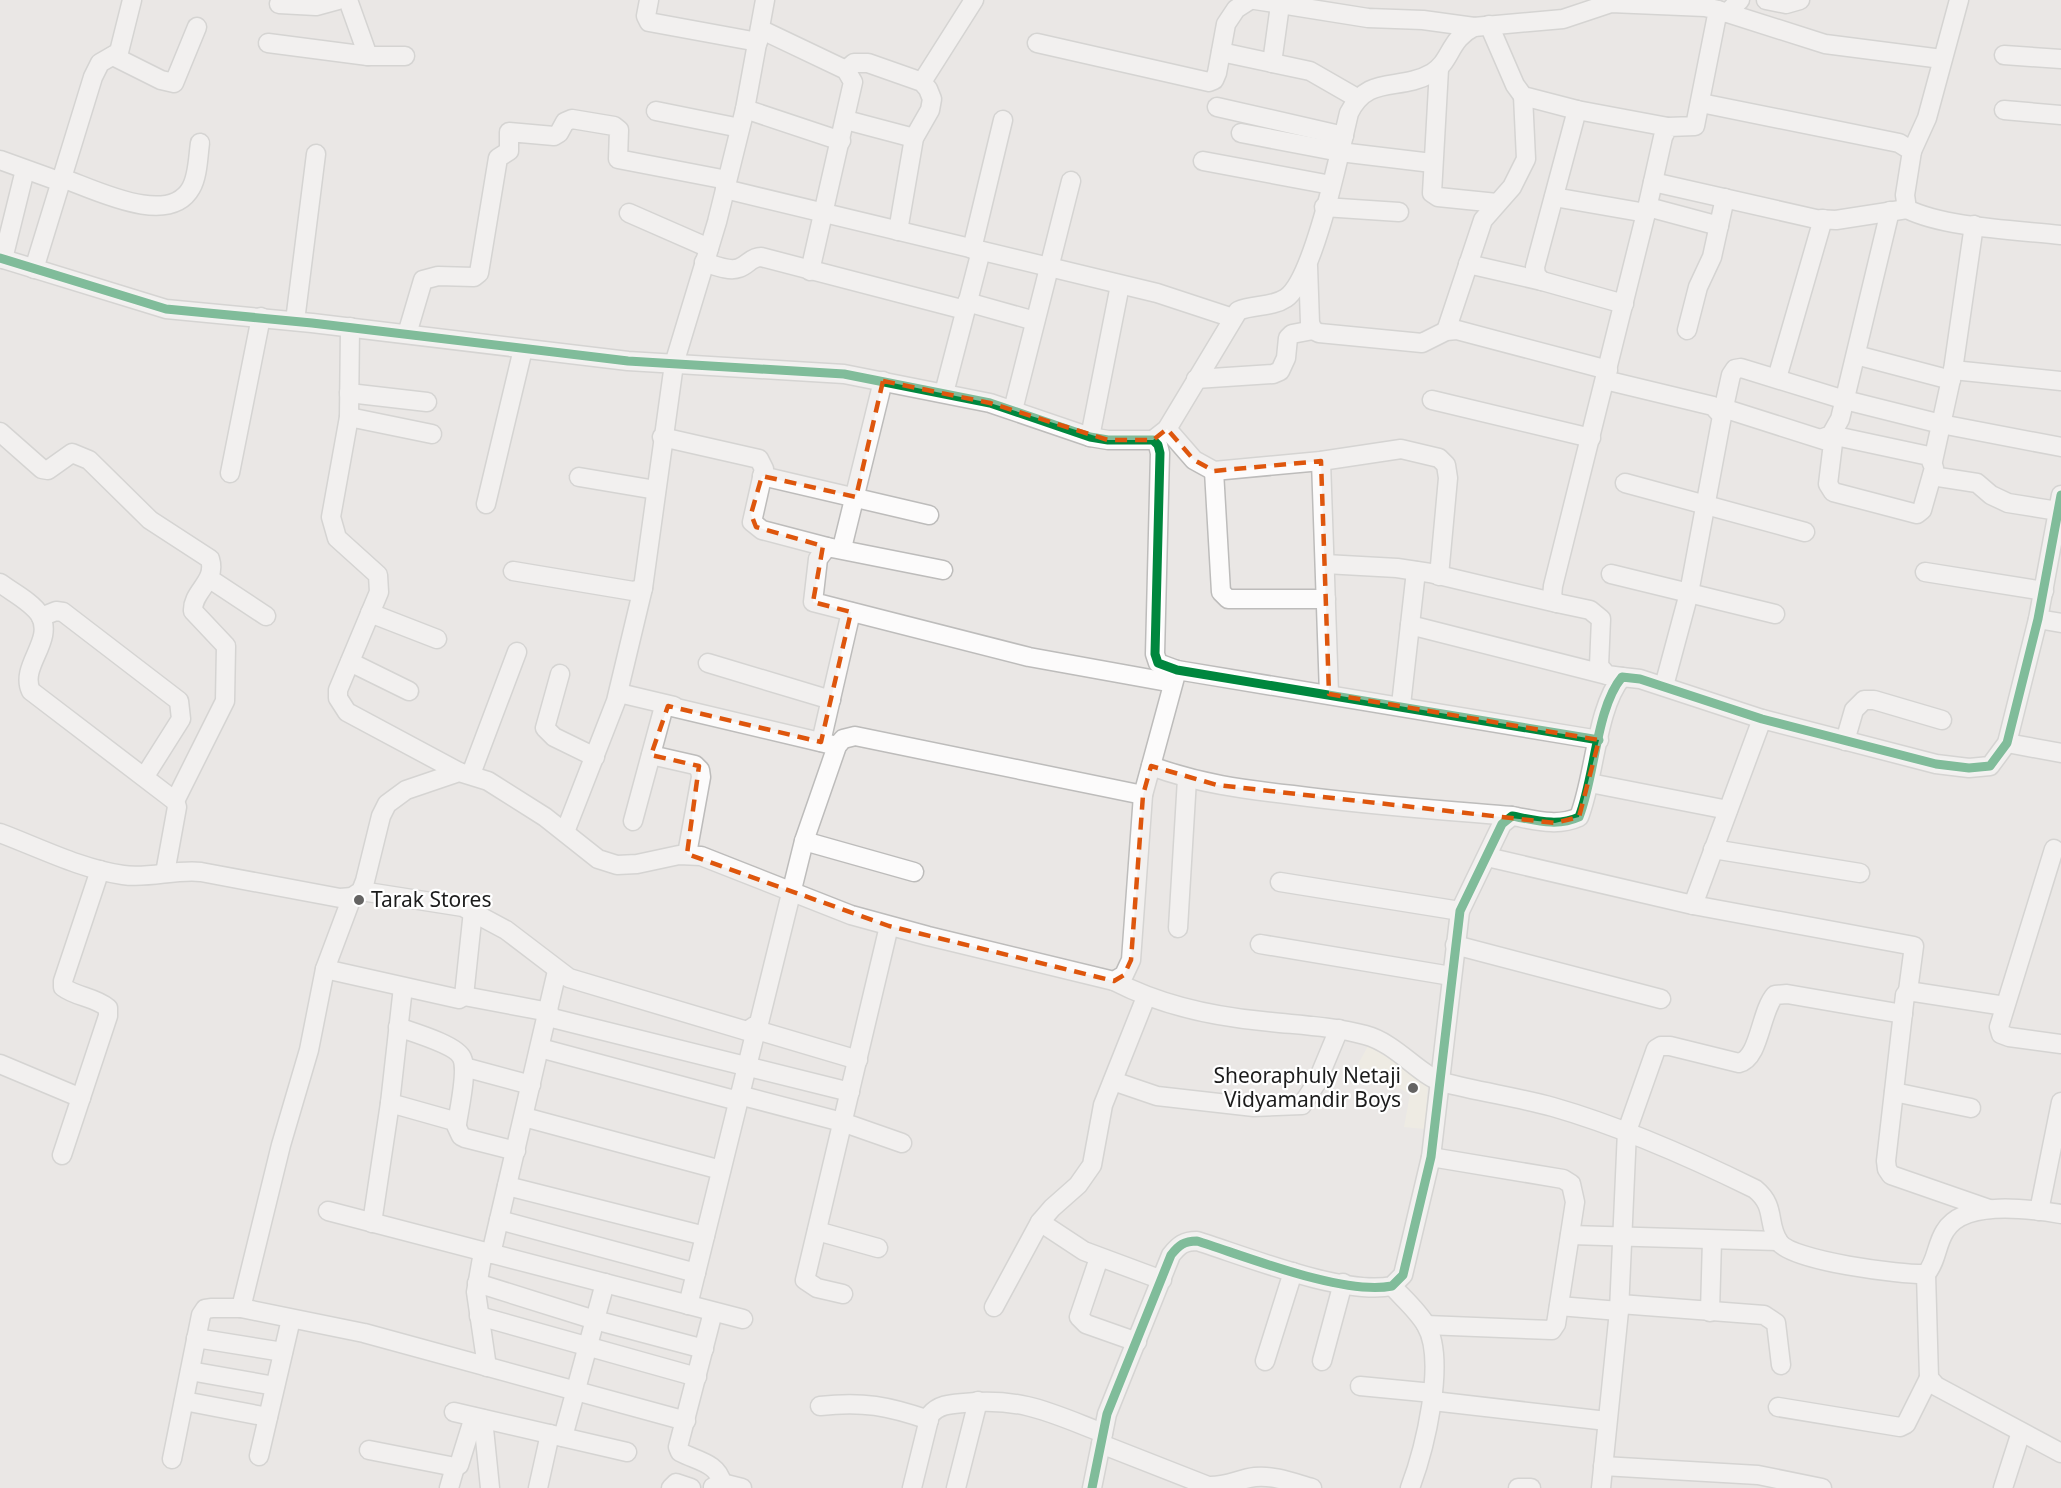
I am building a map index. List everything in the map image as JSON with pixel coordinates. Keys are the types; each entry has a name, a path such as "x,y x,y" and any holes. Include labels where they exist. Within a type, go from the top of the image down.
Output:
{"street":[{"path":"34,269 96,68 113,57 122,44 132,0"},
{"path":"279,4 308,7 338,0"},
{"path":"348,0 368,57"},
{"path":"649,0 646,16 649,22 759,36 846,70 853,82 810,271"},
{"path":"565,832 619,693 643,588 662,437 674,364 726,185 745,109 765,0"},
{"path":"922,82 974,0"},
{"path":"1037,43 1201,82 1214,80 1230,15 1250,0"},
{"path":"1255,0 1368,18 1423,20 1481,26 1563,19 1610,1 1678,3 1722,12 1825,44 1942,59"},
{"path":"1523,96 1577,110 1668,127 1695,126 1722,12 1740,0"},
{"path":"1766,0 1786,4 1800,0"},
{"path":"1827,436 1836,429 1845,400 1856,355 1905,195 1912,151 1927,118 1959,0"},
{"path":"1272,63 1280,4"},
{"path":"1481,26 1462,33 1439,69 1432,193 1438,197 1497,203"},
{"path":"1446,331 1483,220 1521,173 1526,159 1523,96 1481,26"},
{"path":"113,57 161,80 174,83 197,27"},
{"path":"268,43 368,57 405,56"},
{"path":"1221,52 1321,75 1357,98"},
{"path":"2004,55 2061,59"},
{"path":"846,70 860,61 922,82 932,99 930,110 914,138 898,231"},
{"path":"1175,676 1158,663 1155,654 1160,435 1238,311 1247,307 1274,304 1295,290 1308,264 1349,113 1357,98 1368,90 1419,78 1439,69"},
{"path":"1701,103 1884,139 1912,151"},
{"path":"1217,107 1342,144 1432,163"},
{"path":"745,109 841,141"},
{"path":"1542,281 1536,275 1535,267 1577,110"},
{"path":"2004,110 2061,115"},
{"path":"656,111 740,128"},
{"path":"846,120 914,138"},
{"path":"944,393 966,306 1003,120"},
{"path":"407,334 423,280 438,276 474,277 479,273 498,158 504,153 509,132 554,136 559,133 565,122 581,121 614,126 619,130 616,155 624,162 726,185 823,213 1186,301 1233,318"},
{"path":"1557,603 1552,597 1553,586 1647,210 1662,137 1668,127"},
{"path":"1241,133 1342,144"},
{"path":"0,160 25,170 150,207 174,204 185,196 192,186 200,143"},
{"path":"295,321 316,154"},
{"path":"1203,162 1330,185"},
{"path":"25,170 1,258 166,309 261,317 523,349 674,364 816,372 883,381 1013,410 1090,437 1108,440 1160,435 1194,460 1214,471 1321,461 1401,449 1440,458 1446,465 1448,478 1439,576"},
{"path":"1013,410 1071,181"},
{"path":"1653,182 1823,219 1899,210 1974,225 2061,235"},
{"path":"1554,197 1647,210 1719,226"},
{"path":"1687,330 1698,287 1712,257 1725,198"},
{"path":"1324,207 1399,212"},
{"path":"629,213 730,269 739,268 754,257 761,257 810,271 1035,321"},
{"path":"1776,378 1823,219"},
{"path":"1827,436 1833,443 1828,484 1833,492 1917,514 1926,503 1952,375 1974,225"},
{"path":"1308,264 1310,323 1313,330"},
{"path":"1468,264 1542,281 1624,304"},
{"path":"1090,437 1120,285"},
{"path":"230,474 261,317"},
{"path":"350,327 349,417 331,517 337,538 378,575 378,592 338,690 342,707 465,773 488,782 565,832 598,859 617,866 687,854 701,856 790,892 889,926 1114,981 1146,997 1225,1016 1339,1029 1369,1036 1389,1045 1440,1081 1521,1098 1627,1131 1755,1189 1769,1205 1778,1241 1787,1251 1803,1256 1899,1273 1926,1274"},
{"path":"1196,379 1273,374 1280,371 1286,358 1288,338 1292,334 1313,330 1319,333 1410,342 1422,342 1446,331 1472,333 1713,406 1722,412 1827,436 1921,453 1933,468 1977,483 1990,495 2008,503 2060,503 2038,619 2007,743 1990,766 1969,768 1936,764 1762,719 1664,686 1410,625"},
{"path":"486,504 523,349"},
{"path":"1856,355 1952,375 2061,381"},
{"path":"1664,686 1689,593 1722,412 1735,369 1748,369 1845,400 1941,424 2061,447"},
{"path":"883,381 856,497 835,548 818,559 813,602 1029,657 1329,694 1599,740"},
{"path":"349,393 427,402"},
{"path":"1432,400 1591,438"},
{"path":"349,417 432,434"},
{"path":"0,432 42,470 48,470 72,453 89,460 150,520 210,559 213,567 210,579 193,605 193,611 226,646 225,701 175,801"},
{"path":"662,437 759,459 764,463 752,514 752,522 756,527 835,548 943,570"},
{"path":"1321,461 1329,694"},
{"path":"1214,471 1223,597 1228,599 1326,599"},
{"path":"762,476 929,514"},
{"path":"579,477 656,490"},
{"path":"1625,483 1805,532"},
{"path":"1325,564 1416,572 1590,610 1601,619 1599,666 1615,676"},
{"path":"513,571 633,591 643,588"},
{"path":"1401,705 1416,572"},
{"path":"1925,572 2044,591"},
{"path":"1611,574 1775,614"},
{"path":"210,579 266,616"},
{"path":"0,583 41,616 44,628 42,641 29,676 28,684 31,691 175,801 177,807 165,873"},
{"path":"41,616 49,612 63,612 179,701 181,719 145,776"},
{"path":"688,1305 755,1029 763,1011 790,892 829,744 831,700 851,612"},
{"path":"370,613 437,639"},
{"path":"2038,619 2061,623"},
{"path":"465,773 517,652"},
{"path":"350,662 409,691"},
{"path":"708,663 831,700"},
{"path":"560,674 545,728 554,737 594,757"},
{"path":"1114,981 1124,975 1131,960 1143,795 1175,676"},
{"path":"1151,766 1187,779 1217,786 1378,806 1512,816 1555,823 1569,822 1579,817 1590,783 1615,676"},
{"path":"619,693 829,744 855,736 1143,795"},
{"path":"1845,741 1854,710 1864,700 1874,700 1942,720"},
{"path":"633,821 663,710 674,706"},
{"path":"1693,905 1762,719"},
{"path":"2007,743 2061,753"},
{"path":"651,755 695,765 700,770 687,854"},
{"path":"241,1308 281,1145 309,1050 325,969 357,894 381,816 387,804 406,790 465,773"},
{"path":"1178,928 1187,779"},
{"path":"1590,783 1728,810"},
{"path":"1092,1488 1107,1414 1171,1255 1186,1241 1197,1241 1293,1272 1366,1288 1392,1286 1403,1275 1431,1157 1460,911 1502,824 1512,816"},
{"path":"0,833 100,870 144,877 182,870 330,896 357,894 442,901 473,911 506,930 557,971 583,983 737,1028 755,1029 858,1060"},
{"path":"804,841 915,872"},
{"path":"1713,849 1860,873"},
{"path":"2054,849 1999,1027 2001,1034 2009,1037 2061,1044"},
{"path":"1487,857 1693,905 1914,946 1908,991 1905,995 1887,1169 1891,1175 1990,1209"},
{"path":"62,1155 107,1023 108,1008 102,1003 68,991 63,987 63,981 100,870"},
{"path":"1280,882 1460,911"},
{"path":"464,996 473,911"},
{"path":"843,1294 817,1288 805,1280 889,926"},
{"path":"1260,944 1451,976"},
{"path":"1455,945 1661,999"},
{"path":"325,969 449,998 459,999 464,996 549,1014 850,1092"},
{"path":"487,1367 479,1316 477,1283 499,1220 549,1014 557,971"},
{"path":"372,1223 390,1103 403,987"},
{"path":"1908,991 2005,1006"},
{"path":"1601,1488 1620,1307 1621,1236 1627,1131 1656,1049 1661,1046 1670,1046 1739,1063 1746,1061 1752,1055 1769,1002 1775,995 1787,994 1903,1014"},
{"path":"994,1307 1040,1222 1085,1177 1096,1152 1100,1115 1146,997"},
{"path":"398,1027 458,1052 464,1068 457,1124 461,1136 516,1151"},
{"path":"1113,1081 1157,1096 1254,1107 1302,1105 1317,1082 1339,1029"},
{"path":"540,1048 843,1122 902,1143"},
{"path":"0,1064 81,1098"},
{"path":"464,1068 531,1085"},
{"path":"1894,1092 1971,1108"},
{"path":"2039,1211 2061,1102"},
{"path":"390,1103 454,1121 457,1124"},
{"path":"524,1117 721,1170"},
{"path":"1426,1325 1552,1330 1556,1324 1559,1306 1574,1192 1571,1184 1563,1179 1431,1157"},
{"path":"507,1186 705,1236"},
{"path":"1779,1407 1899,1427 1906,1424 1929,1378 1926,1274 1934,1264 1940,1242 1951,1224 1971,1213 1990,1209 2061,1214"},
{"path":"328,1211 743,1319"},
{"path":"499,1220 696,1273"},
{"path":"1040,1222 1073,1245 1099,1258 1162,1280"},
{"path":"817,1231 878,1248"},
{"path":"1570,1235 1778,1241"},
{"path":"1710,1311 1712,1240"},
{"path":"1099,1258 1079,1317 1086,1324 1137,1342"},
{"path":"1265,1361 1293,1272"},
{"path":"477,1283 595,1320 704,1349"},
{"path":"538,1488 556,1436 575,1392 605,1283"},
{"path":"1322,1361 1342,1283"},
{"path":"1392,1286 1426,1325 1432,1345 1433,1397 1410,1488"},
{"path":"1559,1306 1710,1311 1771,1318 1776,1323 1781,1365"},
{"path":"172,1459 201,1315 205,1309 241,1308 373,1335 686,1421"},
{"path":"713,1311 678,1447 680,1452 714,1468 720,1474 717,1486 742,1488"},
{"path":"479,1316 696,1377"},
{"path":"259,1456 291,1319"},
{"path":"196,1338 283,1352"},
{"path":"190,1371 275,1386"},
{"path":"1929,1378 1936,1386 2061,1454"},
{"path":"1360,1386 1607,1421"},
{"path":"184,1401 268,1417"},
{"path":"956,1488 978,1401"},
{"path":"912,1488 930,1415 940,1407 978,1401 1022,1403 1208,1486 1218,1486 1256,1477 1271,1477 1308,1487"},
{"path":"820,1406 851,1402 879,1404 929,1420"},
{"path":"454,1412 627,1452"},
{"path":"449,1488 455,1467 459,1465 478,1418"},
{"path":"478,1418 490,1488"},
{"path":"2003,1488 2021,1432"},
{"path":"369,1450 455,1467"},
{"path":"1603,1466 1822,1488"},
{"path":"672,1488 676,1483 691,1488"},
{"path":"1518,1488 1531,1488"}],"highlighted area":[{"path":"883,381 990,403 1108,440 1153,440 1167,429 1194,460 1214,471 1321,461 1329,694 1599,740 1579,817 1555,823 1217,785 1151,766 1143,795 1131,960 1124,975 1114,981 889,926 687,854 699,766 651,755 668,706 821,742 851,612 813,602 823,546 756,527 751,514 762,476 856,497"}],"shaded area":[{"name":"Sheoraphuly Netaji Vidyamandir Boys","path":"1368,1046 1428,1082 1425,1129 1404,1127 1410,1094 1357,1066"}],"cycle path":[{"path":"0,258 166,309 312,323 628,361 844,374 990,403 1090,437 1108,440 1153,440 1158,445 1160,453 1155,654 1158,663 1177,670 1599,740"},
{"path":"1092,1488 1107,1414 1171,1255 1182,1244 1197,1241 1294,1273 1348,1285 1372,1288 1392,1286 1403,1275 1431,1157 1460,911 1502,824 1512,816 1554,822 1579,817 1601,724 1613,690 1622,677 1640,679 1762,719 1936,764 1969,768 1990,766 2007,743 2038,619 2061,495"}],"place":[{"name":"Tarak Stores","path":"359,900"},
{"name":"Sheoraphuly Netaji Vidyamandir Boys","path":"1413,1088"}]}
